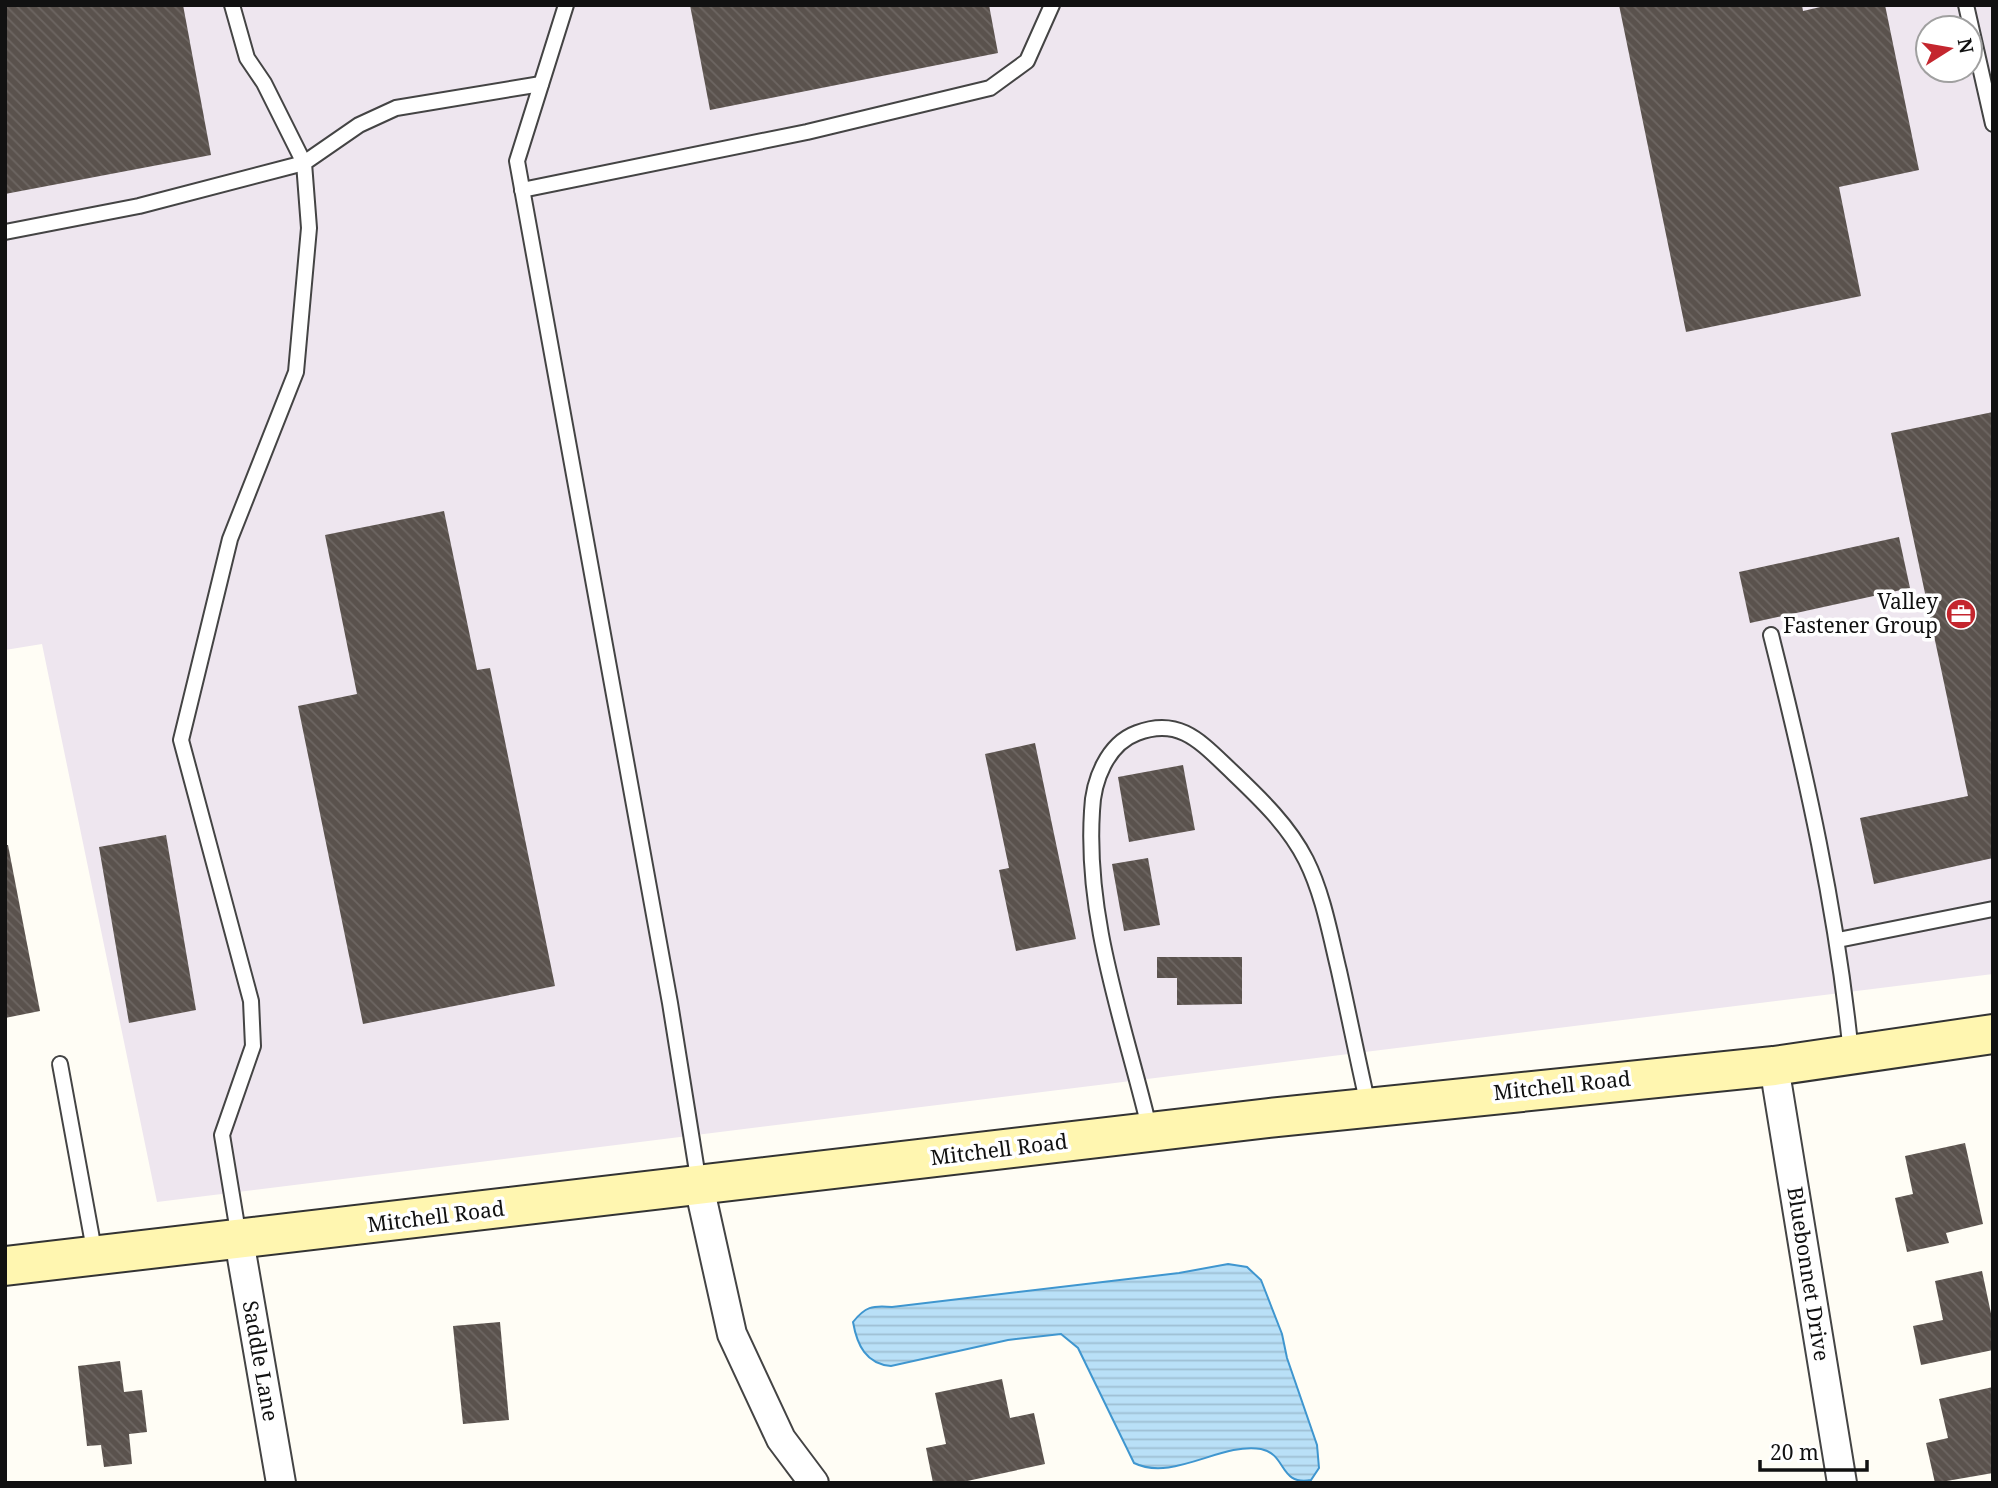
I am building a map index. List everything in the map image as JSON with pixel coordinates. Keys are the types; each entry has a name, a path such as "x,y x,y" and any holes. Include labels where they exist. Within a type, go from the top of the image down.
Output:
{"street":[{"name":"Mitchell Road","path":"5,1266 1368,1107 1774,1066 1993,1034"},
{"name":"Bluebonnet Drive","path":"1774,1066 1842,1483"},
{"path":"699,1186 733,1334 781,1439 814,1483"},
{"name":"Saddle Lane","path":"239,1240 281,1483"}],"lane":[{"path":"232,5 247,58 264,83 304,163 309,228 296,372 230,539 181,740 251,1001 253,1046 222,1135 239,1240"},
{"path":"566,5 517,161 670,1003 699,1186"},
{"path":"522,190 807,132 990,88 1027,61 1052,5"},
{"path":"1966,5 1993,124"},
{"path":"5,232 139,205 304,163 359,125 396,108 541,84"},
{"path":"1771,635 1811,796 1838,940 1851,1055"},
{"path":"1151,1133 1135,1066 1107,975 1095,895 1091,809 1100,772 1110,752 1133,734 1157,726 1194,735 1259,798 1306,860 1326,916 1368,1107"},
{"path":"1838,940 1993,909"},
{"path":"60,1064 95,1256"}],"shaded area":[{"path":"5,5 1993,5 1993,974 157,1202 42,644 5,650"}],"water":[{"path":"1228,1264 1247,1267 1261,1280 1282,1334 1287,1358 1317,1445 1319,1468 1311,1480 1293,1478 1275,1457 1261,1449 1230,1451 1165,1468 1149,1468 1134,1463 1078,1348 1061,1334 1008,1340 891,1366 875,1362 864,1352 853,1322 865,1310 879,1306 892,1307 1179,1273"}],"building":[{"path":"5,5 183,5 211,155 5,194"},
{"path":"690,5 989,5 998,53 710,110"},
{"path":"1619,5 1802,5 1803,11 1829,5 1885,5 1919,170 1839,187 1861,296 1686,332"},
{"name":"Valley Fastener Group","path":"1993,412 1993,858 1874,884 1860,818 1968,796 1891,433"},
{"path":"444,511 477,670 490,668 555,986 363,1024 298,706 357,694 325,535"},
{"path":"1899,537 1910,588 1750,623 1739,572"},
{"path":"1035,743 1076,939 1016,951 999,870 1009,868 985,754"},
{"path":"1183,765 1195,830 1129,842 1118,777"},
{"path":"166,835 196,1010 129,1023 99,847"},
{"path":"5,845 8,845 40,1011 5,1018"},
{"path":"1148,858 1160,925 1124,931 1112,864"},
{"path":"1157,957 1242,957 1242,1004 1177,1005 1177,978 1157,978"},
{"path":"1965,1143 1983,1224 1946,1233 1949,1243 1907,1252 1895,1198 1913,1194 1905,1156"},
{"path":"1982,1271 1993,1323 1993,1350 1921,1365 1913,1326 1943,1320 1935,1281"},
{"path":"500,1322 509,1420 463,1424 453,1326"},
{"path":"120,1361 124,1392 142,1390 147,1432 129,1434 132,1464 104,1467 101,1445 87,1446 78,1366"},
{"path":"1002,1379 1010,1418 1034,1413 1045,1464 958,1483 933,1483 926,1448 946,1444 935,1393"},
{"path":"1993,1387 1993,1473 1935,1483 1926,1443 1948,1438 1939,1399"}],"place":[{"name":"Valley Fastener Group","path":"1961,614"}]}
